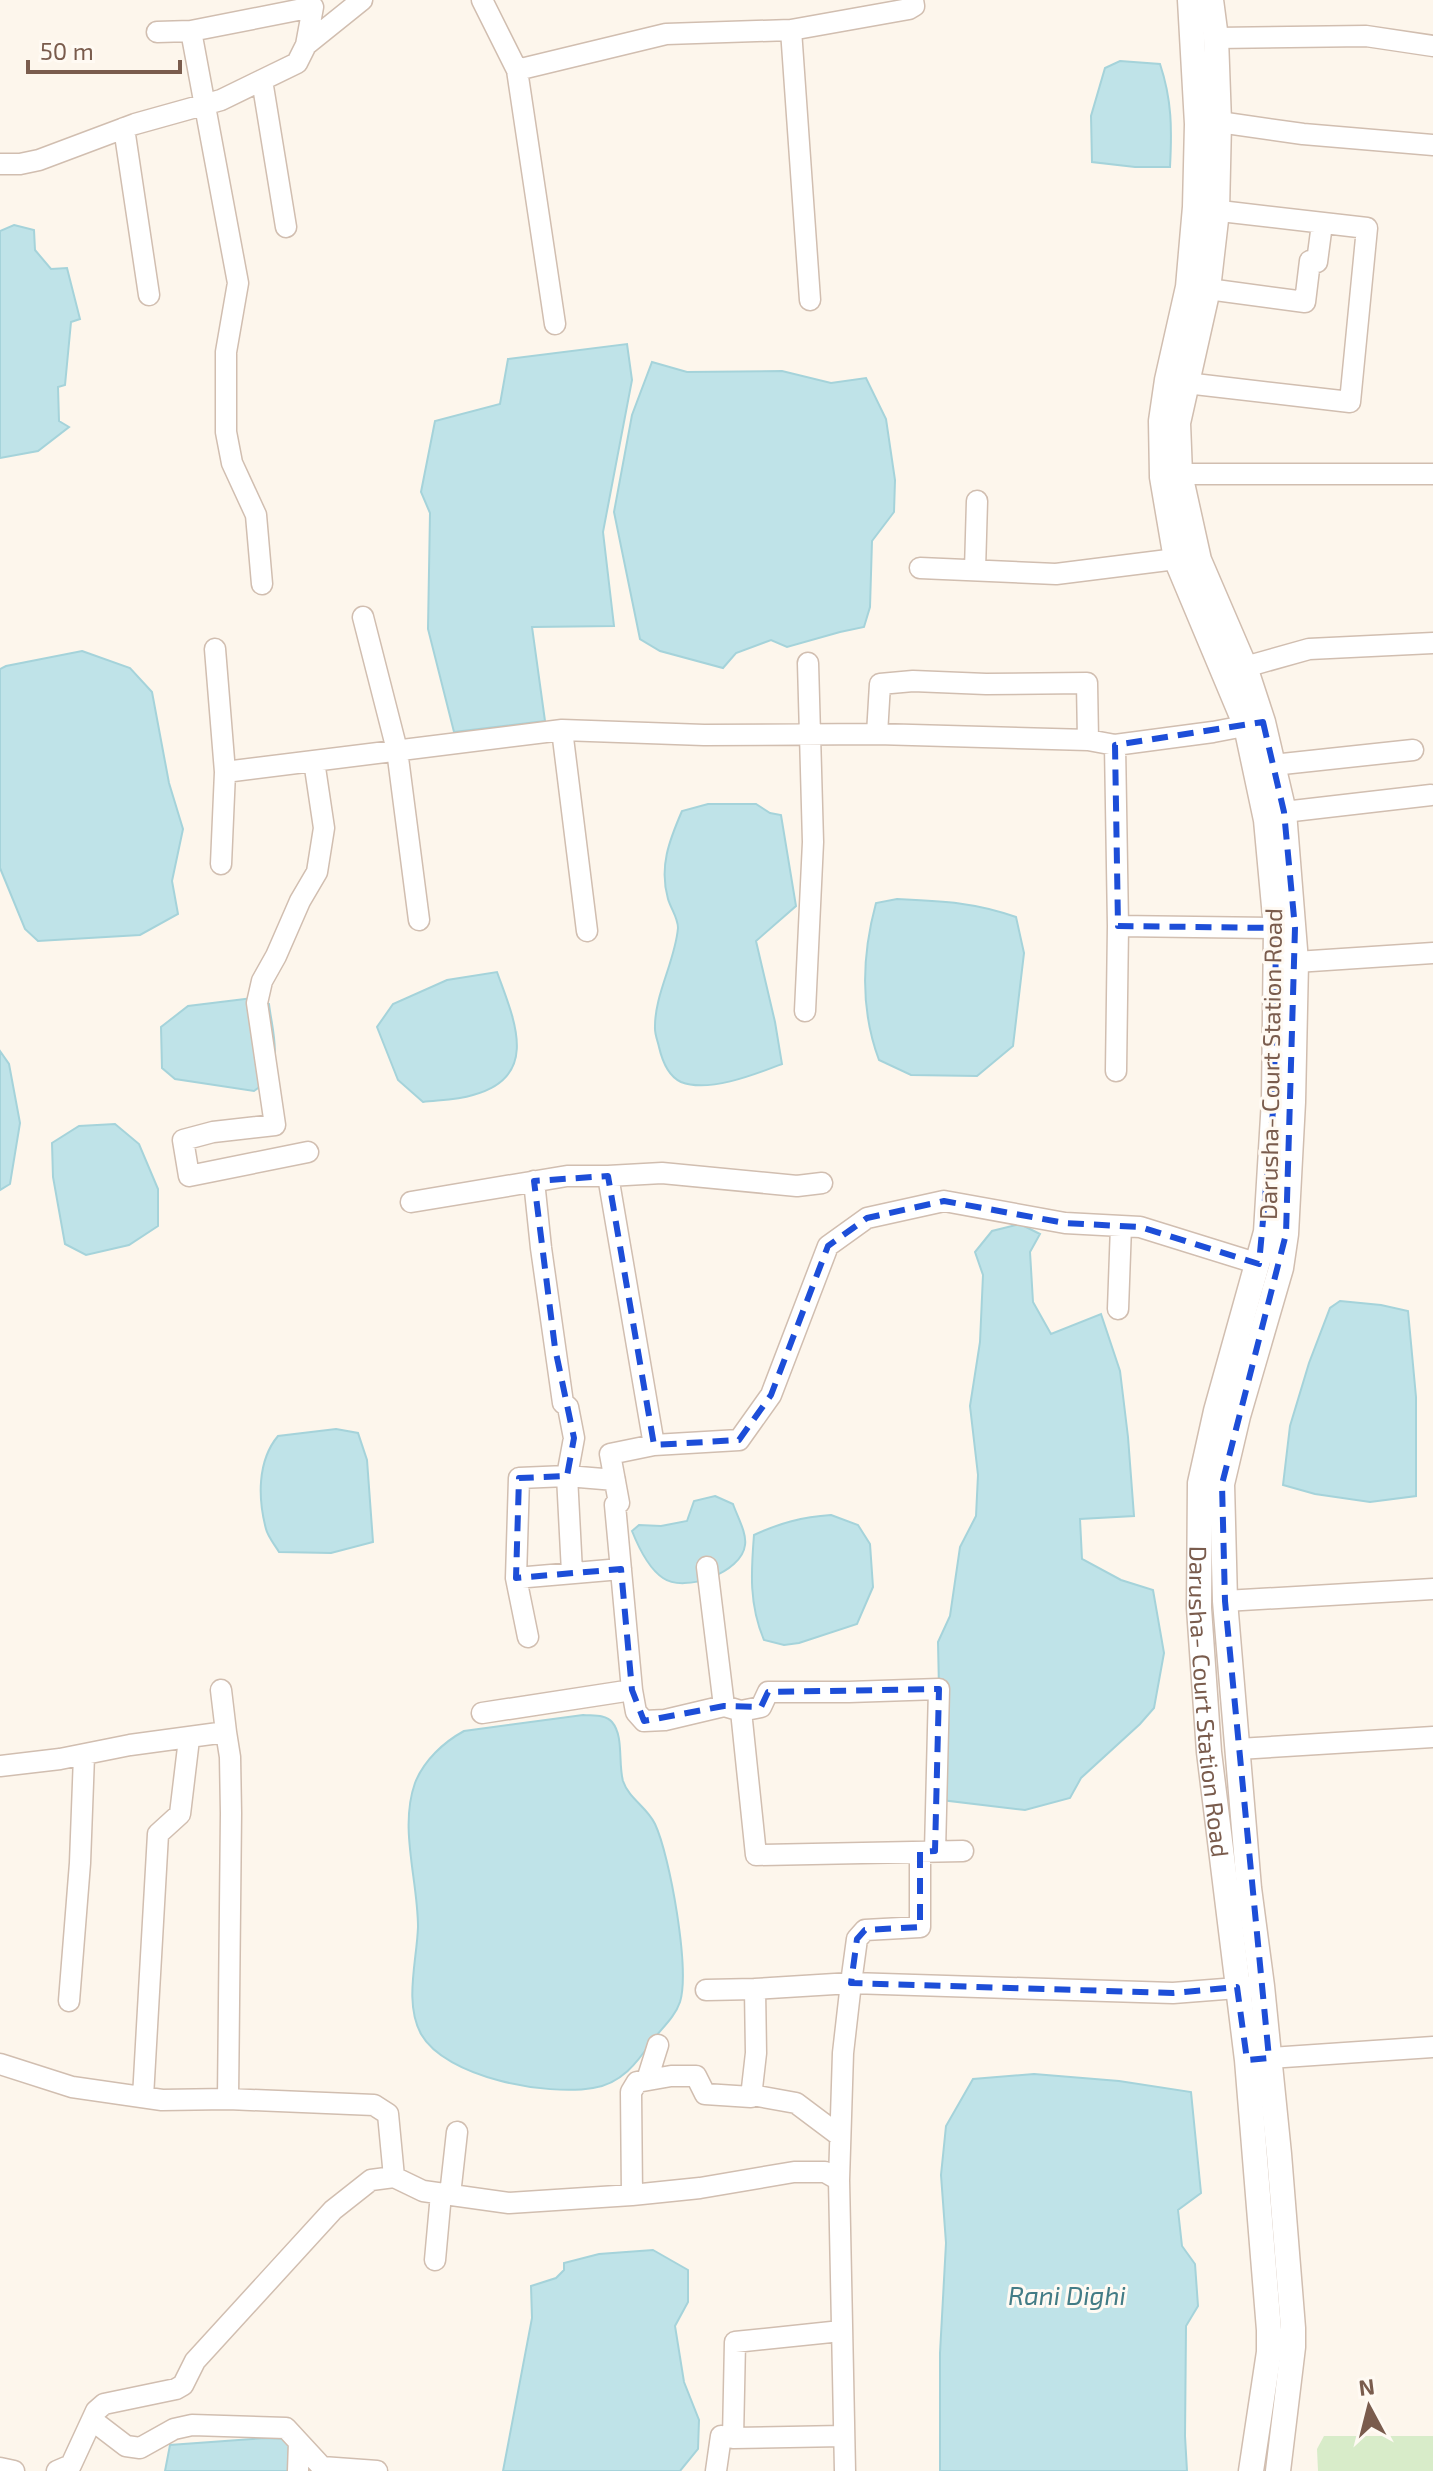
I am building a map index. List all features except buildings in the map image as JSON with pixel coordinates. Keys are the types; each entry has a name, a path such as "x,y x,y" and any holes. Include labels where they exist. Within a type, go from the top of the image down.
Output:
{"street":[{"path":"306,45 362,0"},
{"path":"482,0 517,70 555,324"},
{"path":"517,70 666,34 791,30 909,9 914,6 913,0"},
{"name":"Darusha- Court Station Road","path":"1190,0 1197,124 1206,209 1208,289 1178,423 1180,474 1199,560 1235,672 1273,765 1284,812 1296,962 1286,1234 1281,1268 1238,1416 1222,1484 1225,1601 1249,1888 1262,1986 1258,2059 1269,2352 1251,2471"},
{"name":"Darusha- Court Station Road","path":"1211,0 1216,38 1219,122 1206,209 1167,380 1161,421 1162,477 1176,559 1235,672"},
{"path":"0,164 39,160 124,128 221,100 297,63 306,45 313,7 191,31 157,32"},
{"path":"791,30 810,300"},
{"path":"191,31 238,283 226,352 226,432 232,463 256,515 262,584"},
{"path":"1216,38 1366,36 1433,46"},
{"path":"262,80 286,227"},
{"path":"1219,122 1303,134 1433,145"},
{"path":"124,128 149,295"},
{"path":"1186,383 1350,402 1367,228 1206,209"},
{"path":"1208,289 1305,302 1310,261 1317,262 1322,224"},
{"path":"1180,474 1433,474"},
{"path":"975,570 977,501"},
{"path":"920,568 1056,574 1176,559"},
{"path":"363,617 397,750 419,920"},
{"path":"1235,672 1309,649 1433,643"},
{"path":"215,649 225,772 221,864"},
{"path":"805,1011 813,842 808,663"},
{"path":"877,734 880,684 913,681 1087,683 1088,740"},
{"path":"225,772 562,730 704,735 877,734 1088,740 1115,745 1255,724"},
{"name":"Darusha- Court Station Road","path":"1255,724 1276,928 1274,1100 1266,1232 1200,1483 1199,1608 1209,1752 1237,1987 1258,2059 1279,2154 1293,2347 1278,2471"},
{"path":"562,730 587,931"},
{"path":"1115,745 1118,926 1116,1071"},
{"path":"1273,765 1413,750"},
{"path":"308,1152 189,1176 183,1140 213,1132 275,1125 257,1003 262,981 317,872 324,828 314,761"},
{"path":"1284,812 1431,795"},
{"path":"1118,926 1276,928"},
{"path":"1296,962 1433,953"},
{"path":"411,1202 567,1176 662,1173 797,1186 822,1183"},
{"path":"608,1176 654,1445"},
{"path":"534,1181 563,1403 568,1407 574,1438 567,1476 572,1572"},
{"path":"845,2471 839,2180 843,2053 851,1983 857,1939 865,1930 920,1927 939,1689 768,1692 761,1707 732,1708 644,1721 636,1712 632,1690 615,1505 619,1503 610,1454 654,1445 739,1440 771,1395 828,1246 867,1218 944,1201 1065,1223 1140,1227 1259,1264"},
{"path":"1118,1309 1121,1226"},
{"path":"528,1637 516,1578 519,1478 567,1476 615,1480"},
{"path":"707,1567 756,1855 963,1851"},
{"path":"516,1578 621,1569"},
{"path":"1225,1601 1433,1589"},
{"path":"221,1690 230,1757 231,1813 228,2099"},
{"path":"482,1713 632,1690"},
{"path":"0,1766 84,1756 130,1745 226,1732"},
{"path":"1238,1749 1433,1737"},
{"path":"143,2097 158,1834 180,1814 189,1739"},
{"path":"69,2001 80,1863 84,1756"},
{"path":"706,1990 851,1983 1173,1993 1262,1986"},
{"path":"752,2095 756,2053 755,1989"},
{"path":"647,2080 658,2045"},
{"path":"1258,2059 1433,2047"},
{"path":"0,2064 72,2087 162,2100 228,2099 374,2105 388,2114 394,2177"},
{"path":"632,2195 631,2092 637,2082 671,2076 696,2076 705,2094 752,2095 796,2103 840,2136"},
{"path":"435,2260 457,2132"},
{"path":"57,2471 71,2465 96,2411 104,2404 183,2385 195,2361 333,2210 371,2180 394,2177 423,2191 509,2203 700,2188 794,2172 825,2172 839,2180"},
{"path":"733,2438 735,2342 841,2331"},
{"path":"92,2420 126,2446 140,2448 174,2429 192,2425 286,2428 322,2467 377,2471"},
{"path":"716,2471 721,2436 843,2436"},
{"path":"298,2471 299,2442"},
{"path":"0,2468 14,2471"}],"highlighted area":[{"path":"1263,722 1284,812 1295,928 1286,1234 1222,1484 1225,1601 1269,2058 1247,2060 1237,1987 1173,1993 851,1983 857,1939 865,1930 920,1927 920,1852 935,1851 939,1689 768,1692 761,1707 724,1706 644,1721 632,1690 621,1569 516,1578 519,1478 567,1476 574,1438 555,1348 534,1181 608,1176 654,1445 739,1440 771,1395 828,1246 867,1218 944,1201 1065,1223 1140,1227 1259,1264 1274,1100 1276,928 1118,926 1115,745"}],"green space":[{"path":"1324,2436 1433,2436 1433,2471 1318,2471 1317,2449"}],"water":[{"path":"1120,61 1160,64 1170,115 1170,167 1092,162 1091,116 1105,68"},
{"path":"14,225 34,230 35,250 51,269 67,268 80,319 71,322 65,385 58,387 59,421 69,427 38,451 0,458 0,231"},
{"path":"627,344 632,380 603,532 614,626 532,627 545,721 454,732 428,629 430,513 421,492 435,421 500,404 508,359"},
{"path":"652,362 687,372 782,371 831,383 866,378 886,419 895,480 894,512 872,541 870,607 864,627 787,647 771,640 736,653 723,668 660,651 640,639 614,512 632,415"},
{"path":"82,651 130,668 152,692 169,783 183,829 172,881 178,914 140,935 38,941 25,929 0,868 0,669"},
{"path":"708,804 756,804 770,813 781,815 796,906 756,941 782,1064 732,1081 692,1085 672,1076 666,1067 655,1029 658,1004 678,928 665,887 667,854 682,811"},
{"path":"897,899 971,905 1016,917 1024,953 1013,1046 977,1076 911,1075 879,1060 866,1002 868,942 876,903"},
{"path":"497,972 515,1027 517,1044 515,1061 508,1075 494,1086 473,1095 423,1102 398,1080 377,1027 393,1004 447,980"},
{"path":"253,998 269,1004 275,1052 270,1073 254,1091 175,1079 162,1068 161,1027 188,1006"},
{"path":"0,1051 9,1064 20,1123 10,1184 0,1190"},
{"path":"115,1124 139,1144 158,1189 158,1226 129,1245 86,1255 65,1244 53,1177 52,1143 79,1126"},
{"path":"1020,1224 1040,1234 1030,1252 1033,1302 1051,1334 1101,1314 1120,1371 1134,1516 1080,1519 1082,1559 1121,1580 1153,1590 1164,1653 1154,1708 1140,1724 1081,1778 1070,1798 1025,1810 933,1799 939,1689 938,1642 950,1616 960,1547 976,1516 978,1475 970,1406 980,1342 983,1275 975,1252 992,1231"},
{"path":"1340,1301 1408,1311 1416,1397 1416,1496 1370,1502 1315,1494 1283,1485 1290,1426 1309,1363 1330,1308"},
{"path":"336,1429 358,1433 367,1460 373,1542 331,1553 279,1552 267,1532 262,1505 261,1481 271,1446 278,1436"},
{"path":"715,1496 733,1504 745,1535 741,1555 734,1564 711,1578 684,1583 663,1578 648,1563 632,1531 639,1525 661,1526 687,1521 694,1501"},
{"path":"831,1515 858,1525 870,1544 873,1587 857,1624 799,1643 784,1645 764,1640 753,1601 754,1535 791,1521"},
{"path":"583,1715 606,1718 616,1728 623,1781 629,1793 652,1818 661,1839 677,1913 682,1965 680,2002 672,2018 634,2064 612,2082 573,2090 525,2086 474,2073 452,2062 434,2049 421,2034 416,2022 412,1995 418,1927 409,1836 411,1800 415,1783 429,1759 464,1731"},
{"name":"Rani Dighi","path":"1034,2074 1119,2081 1191,2092 1201,2193 1178,2210 1182,2246 1195,2264 1198,2306 1186,2326 1187,2471 940,2471 940,2353 946,2243 941,2175 946,2126 973,2079"},
{"path":"653,2250 688,2270 688,2302 675,2326 684,2382 699,2420 698,2449 680,2471 503,2471 532,2318 531,2286 556,2278 564,2270 564,2263 599,2254"},
{"path":"265,2438 295,2439 293,2471 165,2471 170,2445"}]}
